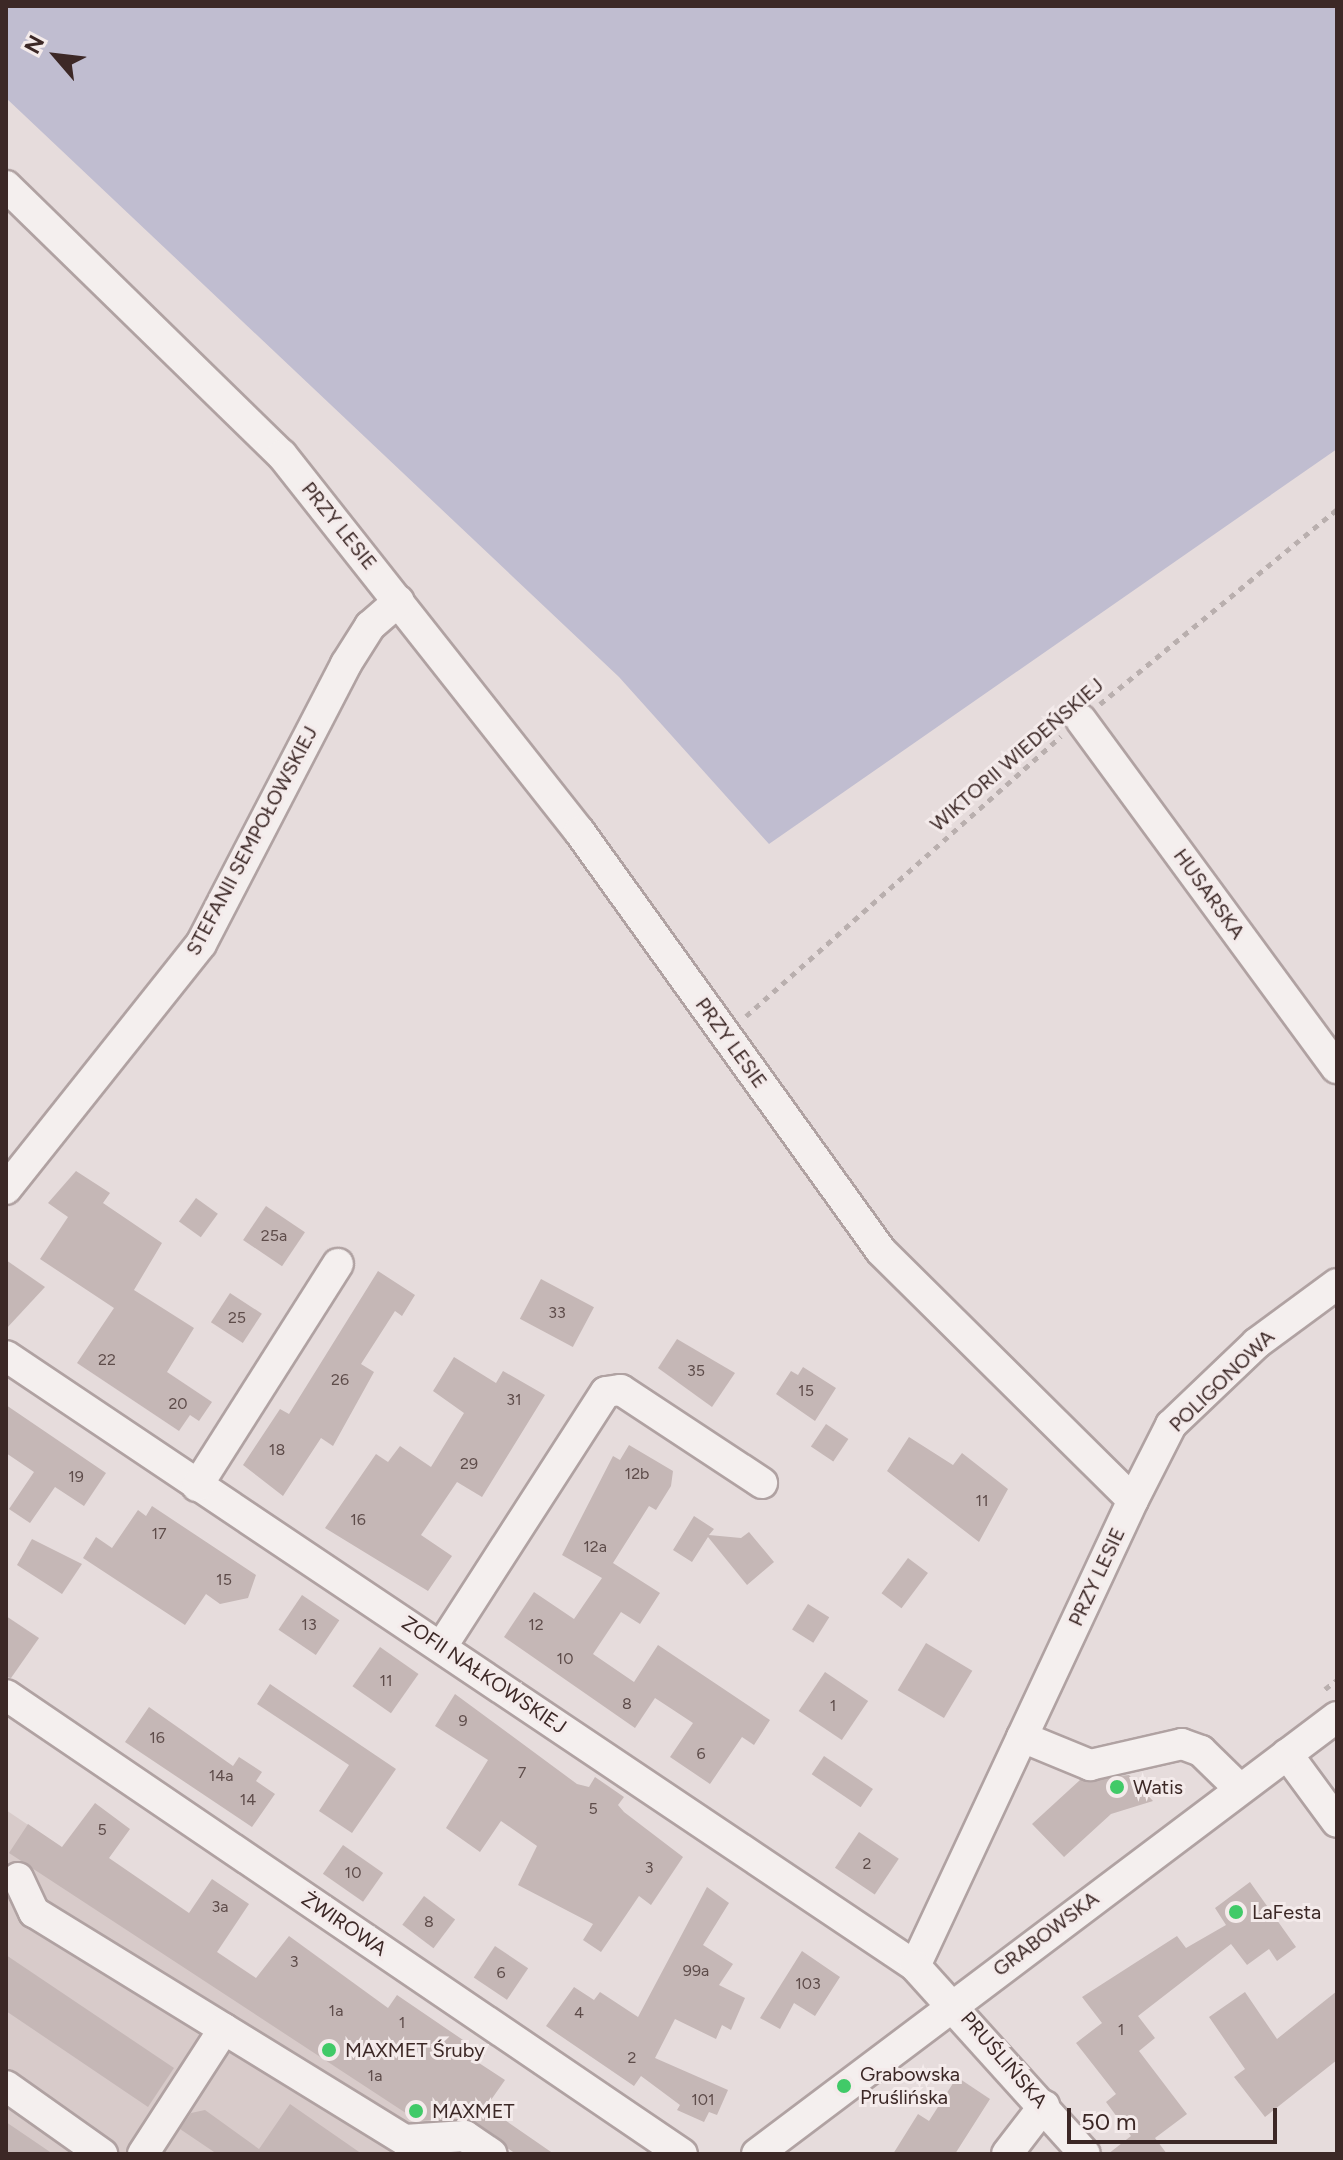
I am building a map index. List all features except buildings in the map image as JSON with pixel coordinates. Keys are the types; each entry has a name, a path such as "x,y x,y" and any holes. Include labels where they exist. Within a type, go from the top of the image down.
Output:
{"street":[{"name":"PRZY LESIE","path":"6,186 282,455 399,601 725,1035 881,1251 1133,1500 915,1966"},
{"name":"STEFANII SEMPOŁOWSKIEJ","path":"6,1189 201,944 346,664 370,626 399,601"},
{"name":"HUSARSKA","path":"1081,720 1337,1068"},
{"path":"197,1486 338,1264"},
{"name":"POLIGONOWA","path":"1133,1500 1171,1425 1257,1343 1337,1284"},
{"name":"ZOFII NAŁKOWSKIEJ","path":"6,1356 915,1966 954,2003"},
{"path":"442,1646 606,1392 621,1390 762,1483"},
{"name":"ŻWIROWA","path":"6,1695 682,2154"},
{"name":"GRABOWSKA","path":"757,2154 1337,1717"},
{"path":"1022,1737 1090,1765 1182,1744 1201,1751 1240,1789"},
{"path":"1287,1754 1337,1822"},
{"path":"18,1878 34,1912 405,2140 465,2136 492,2154"},
{"name":"PRUŚLIŃSKA","path":"954,2003 1085,2154"},
{"path":"143,2154 224,2029"},
{"path":"6,2086 102,2154"},
{"path":"1007,2154 1044,2106"}],"path":[{"name":"WIKTORII WIEDEŃSKIEJ","path":"725,1035 1081,720 1337,509"}],"shaded area":[{"path":"6,6 1337,6 1337,449 769,844 619,677 6,98"},
{"path":"6,1810 473,2125 455,2154 6,2154"}],"place":[{"name":"Watis","path":"1117,1787"},
{"name":"LaFesta","path":"1236,1912"},
{"name":"MAXMET Śruby","path":"329,2050"},
{"name":"Grabowska Pruślińska","path":"844,2086"},
{"name":"MAXMET","path":"416,2111"}]}
